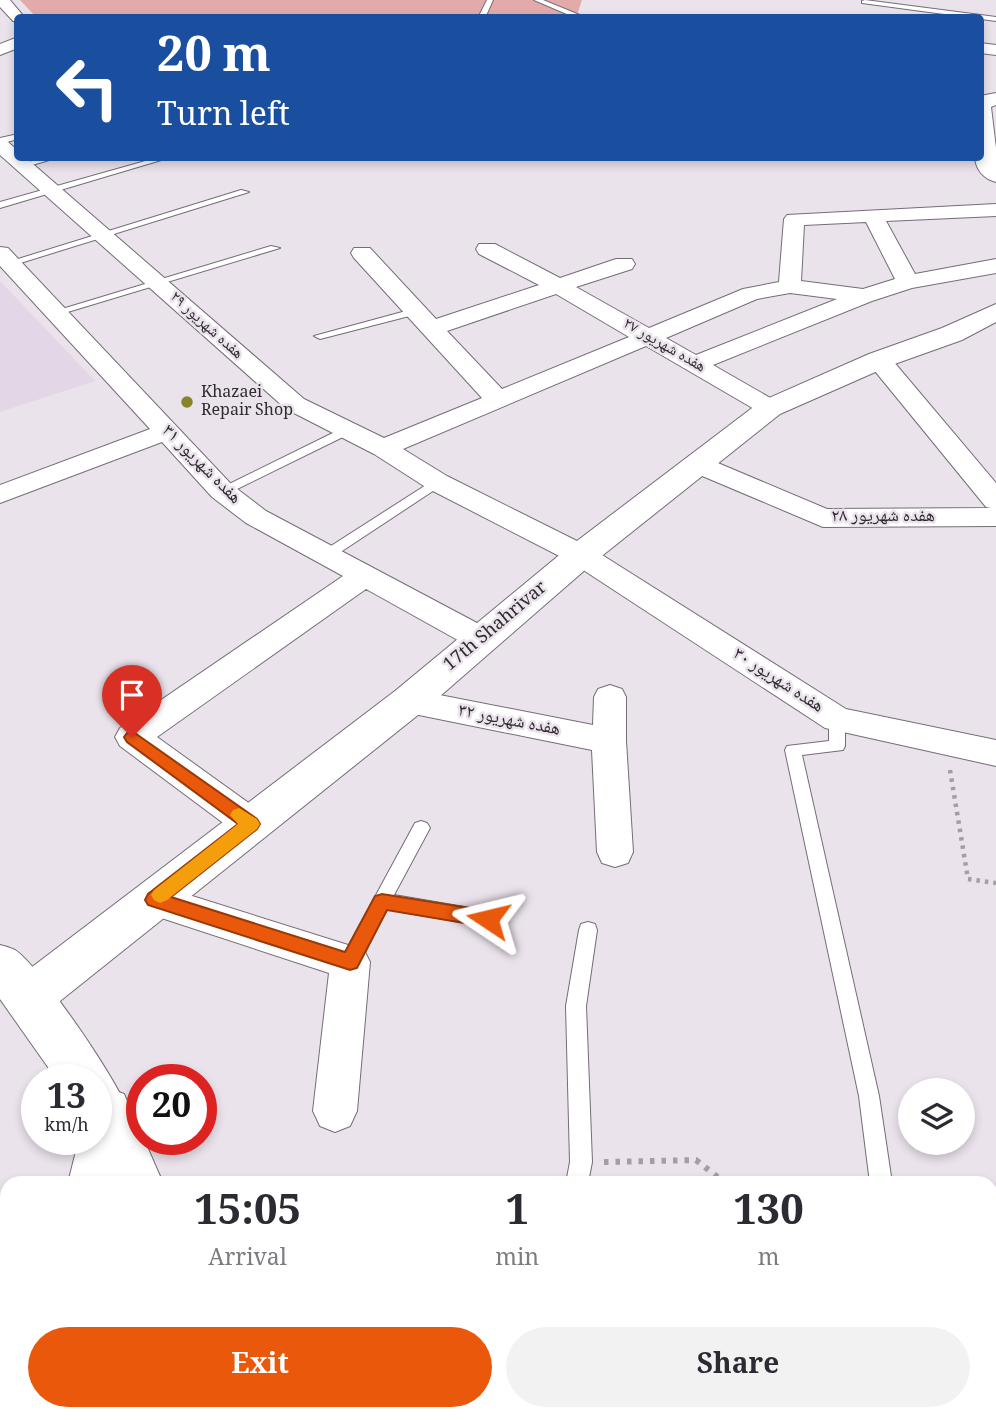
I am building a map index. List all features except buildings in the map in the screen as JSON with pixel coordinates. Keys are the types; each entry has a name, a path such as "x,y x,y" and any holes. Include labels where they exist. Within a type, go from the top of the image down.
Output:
{"street":[{"path":"2,0 14,14"},
{"path":"984,136 987,166 996,175"},
{"name":"هفده شهریور ۲۹","path":"0,143 14,157"},
{"name":"هفده شهریور ۲۹","path":"18,161 295,404 383,448 438,482 581,555"},
{"path":"790,286 794,219 996,210"},
{"path":"873,216 908,282"},
{"name":"هفده شهریور ۲۷","path":"487,249 558,286 770,408"},
{"path":"362,253 497,399"},
{"name":"هفده شهریور ۳۱","path":"5,258 222,491 256,517 484,640"},
{"path":"425,319 558,286 624,264"},
{"path":"695,364 864,296 908,282 996,266"},
{"path":"383,448 751,294 790,286 864,296"},
{"name":"17th Shahrivar","path":"14,981 154,900 409,701 581,555 770,408 879,360 953,334 996,312"},
{"path":"879,360 996,501"},
{"path":"0,495 166,432"},
{"name":"هفده شهریور ۲۸","path":"697,464 823,518 996,517"},
{"name":"هفده شهریور ۳۰","path":"581,555 837,719 996,753"},
{"path":"251,824 132,737 364,576"},
{"path":"610,697 609,741 615,852"},
{"name":"هفده شهریور ۳۲","path":"409,701 609,741"},
{"path":"154,900 350,962 335,1111"},
{"path":"14,981 74,1064"},
{"path":"112,1129 134,1176"},
{"path":"96,1176 102,1155"}],"lane":[{"path":"537,0 574,14"},
{"path":"940,11 944,0"},
{"path":"864,2 961,14"},
{"path":"22,165 39,161"},
{"path":"0,205 153,161"},
{"path":"5,258 100,234 244,192"},
{"path":"57,312 275,248"},
{"path":"320,336 425,319"},
{"path":"222,491 347,430"},
{"path":"325,556 438,482"},
{"path":"837,719 837,746 793,750 869,1096 880,1176"},
{"path":"350,962 421,828"},
{"path":"382,901 488,919"},
{"path":"579,1176 581,1162 576,1006 588,930"}],"path":[{"path":"946,743 968,879 996,883"},
{"path":"581,1162 696,1160 716,1176"}],"shaded area":[{"path":"20,0 582,0 577,14 33,14"},
{"path":"0,281 95,381 0,412"}],"slow traffic":[{"path":"160,895 251,824 239,815"}],"place":[{"name":"Khazaei Repair Shop","path":"187,402"}],"route":[{"path":"132,737 251,824 154,900 350,962 382,901 488,919"}]}
